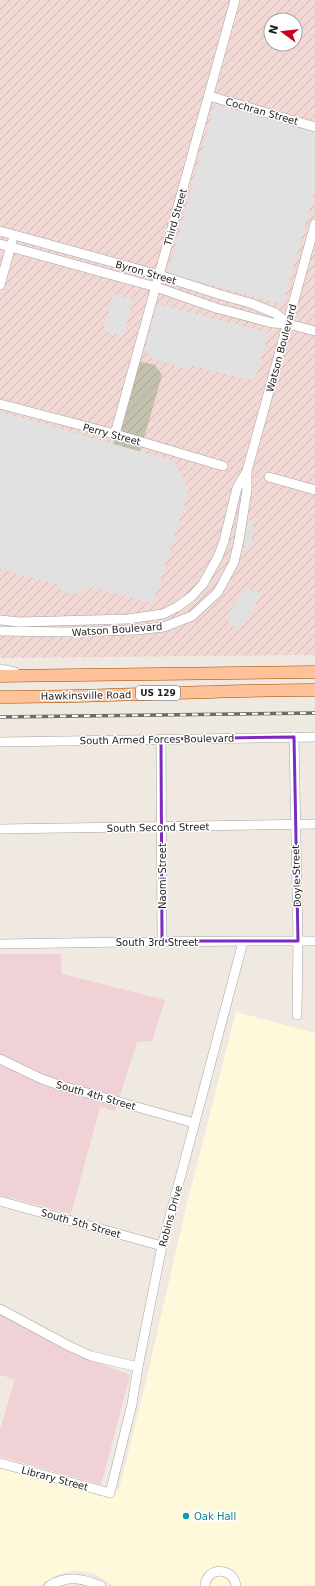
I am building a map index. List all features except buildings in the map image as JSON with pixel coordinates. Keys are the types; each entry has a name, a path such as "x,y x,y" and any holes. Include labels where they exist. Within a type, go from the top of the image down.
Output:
{"main road":[{"name":"Hawkinsville Road","path":"0,676 315,672"},
{"name":"Hawkinsville Road","path":"0,697 142,694 236,690 315,690"}],"street":[{"name":"Third Street","path":"115,434 236,0"},
{"name":"Cochran Street","path":"209,96 315,127"},
{"name":"Watson Boulevard","path":"0,620 20,622 128,619 163,614 191,598 203,584 218,557 224,541 237,488 247,471 315,224"},
{"name":"Byron Street","path":"0,231 159,275 250,303 275,312 288,324"},
{"path":"0,285 14,235"},
{"name":"Byron Street","path":"0,244 156,287 216,308 272,324 288,324 315,331"},
{"path":"121,278 124,266"},
{"name":"Perry Street","path":"0,404 115,434 223,466"},
{"name":"Watson Boulevard","path":"0,631 68,632 164,627 192,616 218,592 234,562 247,490 247,471"},
{"path":"269,477 315,490"},
{"path":"0,635 22,632"},
{"path":"0,670 54,676"},
{"name":"Doyle Street","path":"294,737 298,941 297,1015"},
{"name":"South Armed Forces Boulevard","path":"0,742 315,737"},
{"name":"Naomi Street","path":"161,739 162,941"},
{"name":"South Second Street","path":"0,829 315,824"},
{"name":"South 3rd Street","path":"0,944 162,941 315,941"},
{"name":"Robins Drive","path":"110,1493 132,1404 162,1246 243,942"},
{"name":"South 4th Street","path":"0,1059 42,1079 59,1085 194,1123"},
{"name":"South 5th Street","path":"0,1201 162,1246"},
{"path":"0,1309 69,1346 91,1356 138,1367"},
{"name":"Library Street","path":"0,1463 110,1493"},
{"path":"205,1586 205,1582 209,1576 214,1572 221,1571 228,1573 233,1577 236,1586"},
{"path":"49,1586 66,1578 73,1578 84,1583 101,1586"}],"highlighted area":[{"path":"294,737 298,941 162,941 161,739"}],"shaded area":[{"path":"0,0 315,0 315,655 0,658"},
{"path":"215,104 315,133 315,190 283,304 168,273"},
{"path":"113,294 133,300 123,336 103,331"},
{"path":"158,304 269,333 256,375 253,379 248,380 189,364 189,370 151,358 149,353 144,352"},
{"path":"137,361 155,365 162,375 148,424 139,453 96,503"},
{"path":"0,412 174,461 189,491 153,603 88,586 78,593 65,593 59,589 56,584 0,569"},
{"path":"254,519 252,538 253,545 244,549 248,520"},
{"path":"246,587 262,594 239,631 224,618 242,596"},
{"path":"0,954 61,954 62,974 165,1000 152,1041 137,1042 115,1111 100,1107 71,1214 0,1195"},
{"path":"236,1012 315,1033 315,1586 114,1586 93,1573 76,1570 54,1576 39,1586 0,1586 0,1457 119,1490 187,1203"},
{"path":"0,1314 68,1351 130,1375 101,1485 0,1457 0,1430 15,1379 0,1375"}],"railway":[{"path":"0,717 315,713"}],"place":[{"name":"Oak Hall","path":"186,1516"}]}
